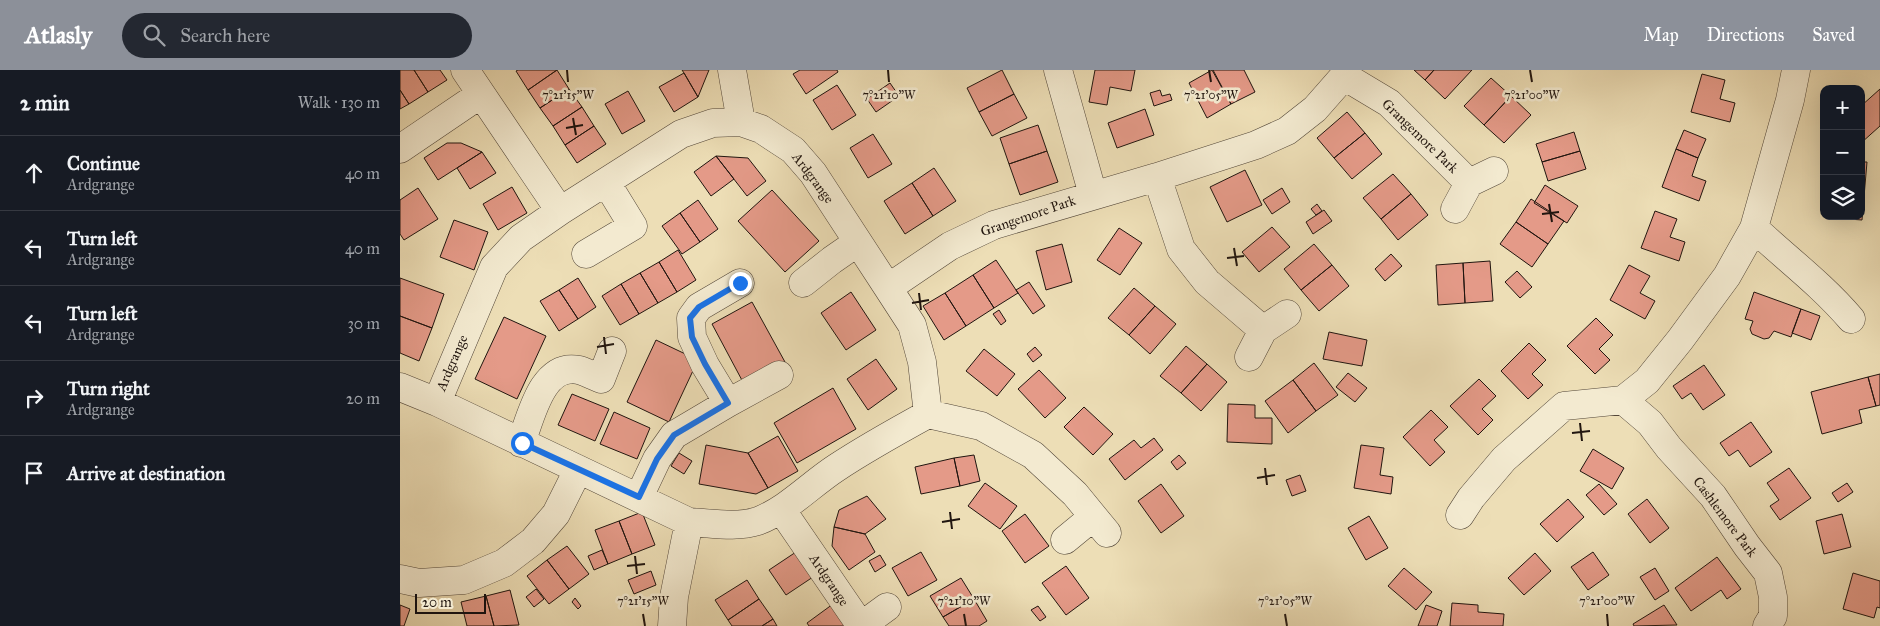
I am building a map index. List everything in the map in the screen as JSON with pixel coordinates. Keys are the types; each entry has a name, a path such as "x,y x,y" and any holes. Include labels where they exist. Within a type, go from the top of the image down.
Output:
{"street":[{"path":"465,70 560,211"},
{"path":"732,70 741,122"},
{"name":"Grangemore Park","path":"1058,70 1093,195"},
{"path":"1460,515 1471,498 1504,459 1564,406 1623,400 1647,381 1680,340 1727,276 1754,228 1790,100 1796,70"},
{"name":"Grangemore Park","path":"888,288 950,246 994,225 1256,146 1287,130 1315,109 1344,73 1389,103 1469,184"},
{"path":"400,149 481,94"},
{"name":"Ardgrange","path":"400,387 437,402 689,522 732,525 757,521 781,509 835,469 887,436 928,414 922,362 912,325 813,173 793,150 761,129 741,122 713,124 681,134 521,238 494,267 437,402"},
{"name":"Grangemore Park","path":"1455,209 1469,184 1494,171"},
{"path":"1157,177 1181,249 1207,282 1263,330"},
{"path":"586,254 633,226 606,182"},
{"path":"1754,228 1781,254 1832,296 1851,319"},
{"path":"803,283 858,242"},
{"path":"728,403 705,364 692,337 690,318 699,307 740,283"},
{"path":"1249,357 1263,330 1287,314"},
{"path":"522,443 537,399 548,379 562,370 577,370 601,379 612,351"},
{"path":"639,497 657,459 674,435 779,375"},
{"name":"Cashlemore Park","path":"1623,400 1650,423 1669,448 1713,496 1768,573 1773,597 1773,616 1767,626"},
{"path":"928,414 981,426 1033,455 1075,494 1100,525 1064,540"},
{"path":"400,579 419,582 464,580 504,563 533,541 556,514 578,470"},
{"name":"Ardgrange","path":"781,509 861,626 887,607"},
{"path":"672,626 674,597 689,522"}],"building":[{"path":"400,70 414,70 428,92 409,104 400,90"},
{"path":"414,70 440,70 447,80 428,92"},
{"path":"557,70 528,90 516,71"},
{"path":"557,70 569,89 540,108 528,90"},
{"path":"682,70 709,70 698,97 684,73"},
{"path":"800,70 837,70 838,72 806,94 793,74"},
{"path":"1002,70 1014,94 979,112 967,88"},
{"path":"1095,70 1135,70 1131,91 1110,87 1107,105 1089,102"},
{"path":"1212,70 1231,104 1207,118 1189,83"},
{"path":"1213,70 1244,70 1255,92 1231,104"},
{"path":"1414,70 1434,70 1425,80"},
{"path":"1434,70 1472,70 1445,99 1425,80"},
{"path":"684,73 698,97 674,112 659,87"},
{"path":"1702,74 1725,80 1720,99 1735,103 1730,122 1691,112"},
{"path":"1491,78 1511,96 1484,125 1464,106"},
{"path":"890,83 899,96 876,112 867,99"},
{"path":"837,85 856,115 832,130 813,100"},
{"path":"569,89 582,107 553,126 540,108"},
{"path":"1880,89 1880,126 1865,139 1865,130 1865,102"},
{"path":"400,90 409,104 400,109"},
{"path":"1160,90 1162,96 1170,94 1172,100 1154,106 1150,93"},
{"path":"628,91 645,121 622,134 605,104"},
{"path":"1014,94 1027,118 992,136 979,112"},
{"path":"1511,96 1531,115 1504,143 1484,125"},
{"path":"582,107 594,126 565,145 553,126"},
{"path":"1145,109 1154,135 1117,148 1108,123"},
{"path":"1347,112 1365,133 1334,158 1317,138"},
{"path":"1038,125 1047,151 1009,164 1000,138"},
{"path":"594,126 606,144 577,163 565,145"},
{"path":"1684,130 1706,139 1698,158 1676,149"},
{"path":"1574,132 1580,151 1542,162 1536,144"},
{"path":"1365,133 1382,154 1352,179 1334,158"},
{"path":"873,134 892,164 868,178 850,148"},
{"path":"447,143 461,143 482,152 438,180 424,158"},
{"path":"1676,149 1698,158 1692,176 1706,181 1699,201 1662,187"},
{"path":"1047,151 1058,182 1020,195 1009,164"},
{"path":"1580,151 1586,169 1548,181 1542,162"},
{"path":"482,152 496,173 470,189 457,168"},
{"path":"716,156 734,179 711,196 694,172"},
{"path":"716,156 748,158 766,181 747,196"},
{"path":"1865,162 1867,162 1865,185"},
{"path":"934,168 956,201 933,216 912,183"},
{"path":"1245,170 1262,205 1227,222 1210,187"},
{"path":"1393,174 1411,194 1381,219 1363,198"},
{"path":"912,183 933,216 905,234 884,201"},
{"path":"1545,185 1578,206 1567,223 1534,203"},
{"path":"512,187 527,213 498,230 483,204"},
{"path":"418,188 438,219 404,240 400,234 400,200"},
{"path":"1282,188 1290,202 1272,214 1263,200"},
{"path":"772,190 819,241 785,272 738,221"},
{"path":"1411,194 1428,215 1398,240 1381,219"},
{"path":"1531,199 1564,221 1548,244 1516,222"},
{"path":"698,200 718,229 700,242 680,213"},
{"path":"1317,204 1322,211 1316,215 1311,209"},
{"path":"1324,210 1332,221 1313,234 1306,222"},
{"path":"1655,211 1677,219 1670,237 1685,242 1679,261 1641,248"},
{"path":"680,213 700,242 682,254 662,226"},
{"path":"454,220 488,232 474,270 440,257"},
{"path":"1516,222 1548,244 1532,267 1500,244"},
{"path":"1272,227 1290,247 1259,272 1242,252"},
{"path":"1119,228 1142,243 1120,275 1097,260"},
{"path":"1062,244 1072,282 1046,290 1036,251"},
{"path":"1314,244 1332,265 1301,290 1284,269"},
{"path":"678,250 696,280 677,292 659,262"},
{"path":"1391,254 1402,266 1385,281 1375,269"},
{"path":"996,260 1018,293 994,308 973,275"},
{"path":"1490,261 1493,301 1465,303 1463,263"},
{"path":"659,262 677,292 658,303 640,273"},
{"path":"1463,263 1465,303 1438,305 1436,265"},
{"path":"1332,265 1349,286 1319,311 1301,290"},
{"path":"1629,265 1650,276 1640,293 1655,301 1645,319 1610,300"},
{"path":"1517,271 1532,287 1520,298 1505,282"},
{"path":"640,273 658,303 639,314 621,284"},
{"path":"973,275 994,308 966,326 945,293"},
{"path":"400,278 444,294 432,328 400,316"},
{"path":"578,278 596,307 578,319 559,290"},
{"path":"1029,282 1045,306 1033,314 1016,290"},
{"path":"621,284 639,314 620,325 602,296"},
{"path":"1134,288 1155,306 1129,335 1108,318"},
{"path":"559,290 578,319 559,331 540,301"},
{"path":"851,292 876,330 846,350 821,313"},
{"path":"1754,292 1801,309 1791,337 1774,331 1769,338 1764,339 1752,334 1750,329 1753,321 1745,319"},
{"path":"945,293 966,326 944,340 923,306"},
{"path":"752,302 785,362 744,384 712,324"},
{"path":"1155,306 1176,324 1150,354 1129,335"},
{"path":"1801,309 1820,316 1811,340 1792,333"},
{"path":"999,310 1006,321 1001,325 993,314"},
{"path":"400,316 432,328 419,361 400,353"},
{"path":"504,317 546,336 517,399 475,379"},
{"path":"1596,318 1613,335 1599,349 1610,360 1595,374 1567,346"},
{"path":"1329,332 1367,340 1362,366 1323,359"},
{"path":"656,340 698,360 669,422 627,402"},
{"path":"1529,343 1546,360 1532,374 1543,385 1528,399 1501,371"},
{"path":"1186,346 1207,364 1181,393 1160,376"},
{"path":"1035,347 1042,355 1033,362 1027,354"},
{"path":"984,349 1015,374 997,396 966,371"},
{"path":"876,359 897,389 868,410 847,379"},
{"path":"1314,363 1338,395 1316,411 1293,380"},
{"path":"1207,364 1227,382 1201,411 1181,393"},
{"path":"1704,365 1725,395 1703,410 1691,393 1682,399 1673,386"},
{"path":"1039,370 1066,398 1045,418 1018,389"},
{"path":"1348,373 1367,388 1355,402 1336,387"},
{"path":"1880,374 1880,405 1876,406 1868,377"},
{"path":"1868,377 1876,406 1859,410 1862,423 1822,434 1811,392"},
{"path":"1479,379 1496,396 1482,409 1493,420 1478,435 1450,406"},
{"path":"1293,380 1316,411 1288,433 1265,401"},
{"path":"833,388 856,429 797,463 774,423"},
{"path":"572,394 609,409 595,441 558,425"},
{"path":"1228,404 1255,405 1255,418 1272,418 1272,444 1227,442"},
{"path":"1084,407 1113,434 1093,455 1064,427"},
{"path":"1431,410 1448,427 1434,440 1445,452 1430,466 1403,437"},
{"path":"614,412 650,428 637,459 600,444"},
{"path":"1751,422 1772,452 1750,467 1738,450 1729,456 1720,443"},
{"path":"778,436 798,471 768,488 748,453"},
{"path":"1154,438 1163,450 1125,480 1109,459 1134,440 1141,448"},
{"path":"706,445 748,453 768,488 756,494 699,484"},
{"path":"1361,445 1384,448 1380,475 1393,477 1391,494 1354,488"},
{"path":"1593,449 1624,468 1612,489 1580,471"},
{"path":"679,453 692,461 684,474 671,466"},
{"path":"974,455 980,481 960,486 954,458"},
{"path":"1179,455 1186,463 1177,470 1171,462"},
{"path":"954,458 960,486 921,494 915,467"},
{"path":"1789,468 1811,498 1780,520 1770,506 1779,500 1767,483"},
{"path":"1300,475 1306,491 1292,496 1286,480"},
{"path":"985,483 1017,506 1000,529 968,506"},
{"path":"1847,483 1853,492 1838,502 1832,493"},
{"path":"1161,484 1184,516 1161,533 1138,501"},
{"path":"1599,484 1617,504 1604,515 1586,495"},
{"path":"867,496 886,519 865,534 834,527 839,510"},
{"path":"1568,499 1584,517 1557,542 1540,524"},
{"path":"1647,499 1669,528 1650,543 1628,514"},
{"path":"642,512 655,545 632,554 619,521"},
{"path":"1025,514 1049,546 1025,563 1002,531"},
{"path":"1842,514 1851,547 1824,554 1816,521"},
{"path":"1369,516 1388,548 1366,560 1348,528"},
{"path":"619,521 632,554 608,564 595,530"},
{"path":"834,527 865,534 875,552 849,570 832,546"},
{"path":"567,546 589,574 569,589 547,560"},
{"path":"602,550 608,564 594,570 588,556"},
{"path":"796,552 813,577 786,595 769,570"},
{"path":"921,552 937,580 908,596 892,568"},
{"path":"1593,552 1609,575 1588,590 1571,567"},
{"path":"1535,553 1551,571 1524,595 1508,578"},
{"path":"880,555 886,565 875,572 869,561"},
{"path":"1717,557 1741,589 1727,599 1721,590 1691,611 1675,588"},
{"path":"547,560 569,589 549,604 527,576"},
{"path":"1066,566 1089,598 1066,615 1042,583"},
{"path":"1404,568 1432,592 1416,610 1388,586"},
{"path":"1655,568 1669,591 1655,600 1640,577"},
{"path":"651,571 656,585 634,594 628,580"},
{"path":"1853,573 1880,581 1880,608 1877,607 1874,618 1843,609"},
{"path":"961,578 974,599 943,617 930,596"},
{"path":"747,580 759,599 728,620 715,600"},
{"path":"536,589 544,599 534,607 526,597"},
{"path":"510,590 519,625 494,626 486,596"},
{"path":"486,596 494,626 467,626 461,602"},
{"path":"575,598 581,606 578,609 572,602"},
{"path":"759,599 773,619 762,626 732,626 728,620"},
{"path":"974,599 987,621 979,626 949,626 943,617"},
{"path":"1452,603 1478,605 1478,612 1504,614 1503,626 1450,626"},
{"path":"833,604 849,626 809,626 807,623"},
{"path":"400,605 410,609 404,626 400,626"},
{"path":"1426,605 1442,611 1437,626 1418,626"},
{"path":"1664,605 1677,625 1634,626 1633,624"},
{"path":"1038,606 1046,617 1040,621 1031,610"},
{"path":"773,619 777,626 762,626"}],"route":[{"path":"522,443 639,497 657,459 674,435 728,403 705,364 692,337 690,318 699,307 740,283"}]}
